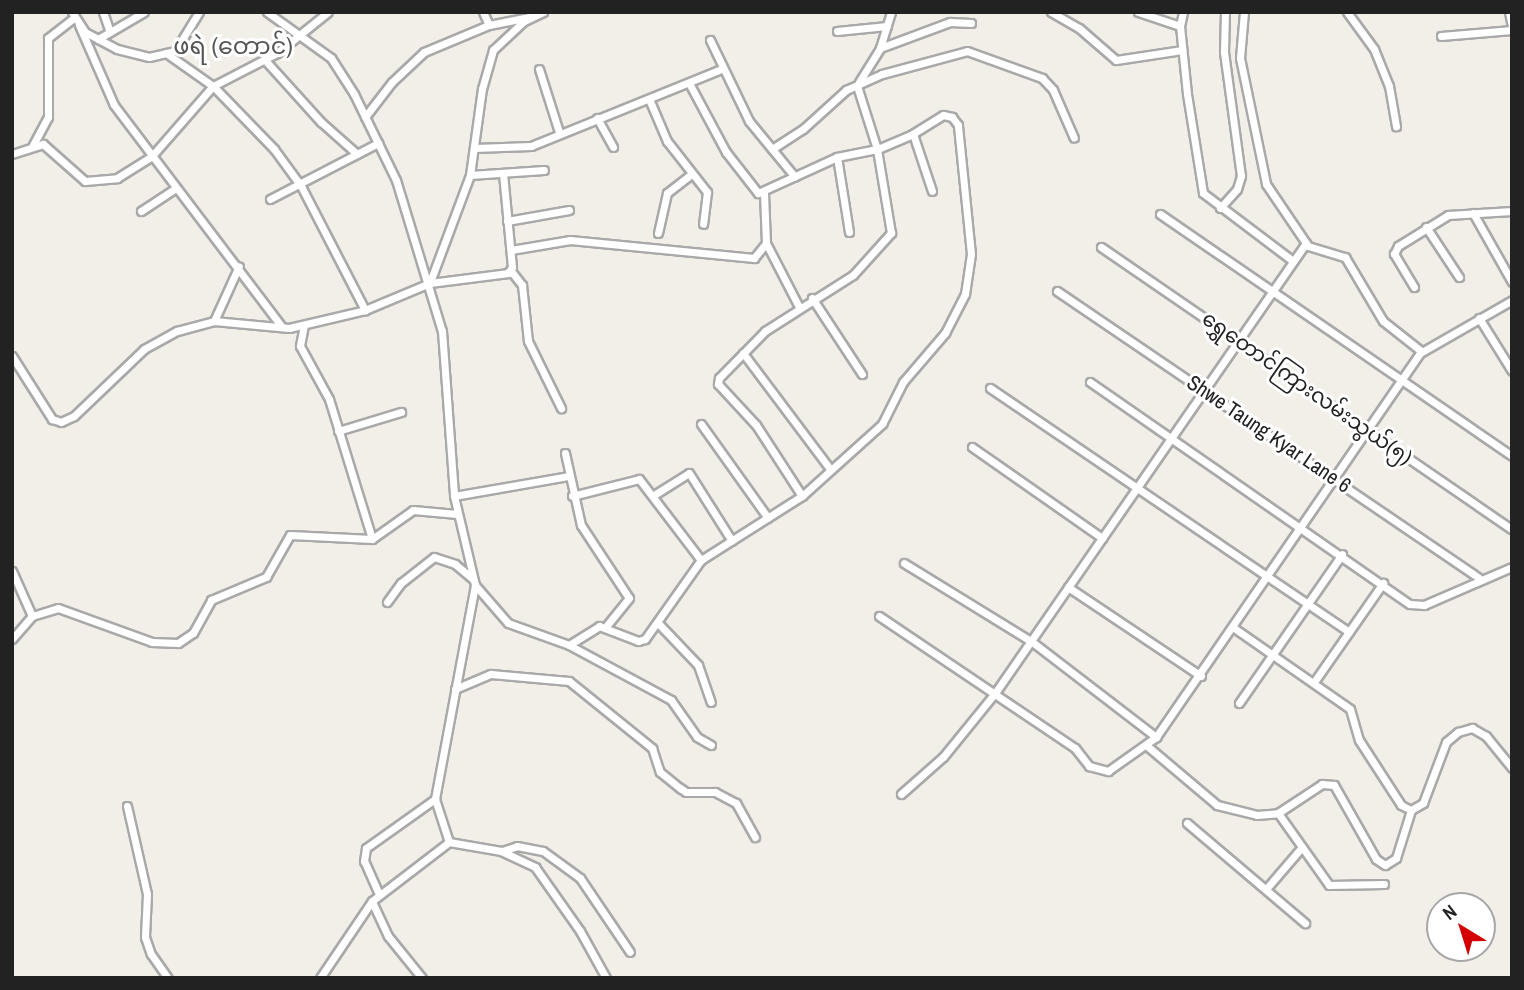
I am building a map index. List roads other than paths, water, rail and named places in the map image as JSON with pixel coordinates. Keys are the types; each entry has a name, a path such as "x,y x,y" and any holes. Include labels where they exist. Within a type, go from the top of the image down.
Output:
{"street":[{"path":"103,12 110,32"},
{"path":"98,39 144,12"},
{"path":"75,18 98,39 149,57 175,51 199,12"},
{"path":"12,153 43,144 85,181 117,178 151,157 213,86 264,59 328,12"},
{"path":"484,12 489,25"},
{"path":"430,283 470,175 482,89 493,50 504,37 543,12"},
{"path":"802,496 756,425 718,384 722,373 765,331 853,275 891,233 877,149 857,86 880,48 891,12"},
{"path":"1051,12 1079,28 1116,60 1182,50"},
{"path":"1138,12 1180,26"},
{"path":"1184,12 1180,26 1182,50 1203,193 1293,261"},
{"path":"1220,208 1237,189 1241,176 1224,52 1225,12"},
{"path":"1347,12 1374,49 1389,86 1396,126"},
{"path":"1440,36 1512,28 1509,12"},
{"path":"1241,13 1240,58 1264,178 1312,250 1345,257 1383,321 1421,351"},
{"path":"272,14 339,66 396,180 430,283 442,331 454,496 475,582 435,799 449,842"},
{"path":"365,117 424,52 489,25 533,17"},
{"path":"33,145 48,117 48,38 75,18"},
{"path":"75,18 114,104 151,157 239,266 282,327"},
{"path":"880,48 950,22 971,23"},
{"path":"838,31 887,26"},
{"path":"710,40 749,121 795,177"},
{"path":"772,149 857,86 883,74 967,51 1048,83 1074,138"},
{"path":"166,53 213,86 274,149 302,186 365,310"},
{"path":"264,59 321,122 357,154"},
{"path":"539,69 559,132"},
{"path":"474,148 531,146 559,132 722,69"},
{"path":"606,626 641,641 658,623 701,560 802,496 882,424 903,382 945,333 965,294 971,254 958,125 952,117 943,115 913,134 877,149 837,157 758,193 726,152 689,83"},
{"path":"649,99 667,141 709,195 703,224"},
{"path":"597,118 613,147"},
{"path":"913,134 932,191"},
{"path":"270,199 302,186 378,143"},
{"path":"837,157 849,232"},
{"path":"470,175 544,170"},
{"path":"503,173 511,271 522,285 528,341 561,408"},
{"path":"659,233 667,193 691,174"},
{"path":"141,211 176,188"},
{"path":"764,192 766,243 799,307"},
{"path":"507,221 569,211"},
{"path":"1414,287 1393,250 1448,215 1512,211"},
{"path":"1474,213 1512,282"},
{"path":"1160,214 1512,456"},
{"path":"1426,227 1459,277"},
{"path":"511,250 570,240 754,258 766,243"},
{"path":"901,794 943,757 995,693 1306,243"},
{"name":"ရွှေတောင်ကြားလမ်းသွယ်(၅)","path":"1101,247 1512,529"},
{"path":"214,321 239,266"},
{"path":"12,356 52,419 61,422 74,416 144,349 160,338 214,321 282,327 304,325 365,310 430,283 511,271"},
{"name":"Shwe Taung Kyar Lane 6","path":"1057,291 1479,578"},
{"path":"813,298 862,374"},
{"path":"879,616 1075,748 1098,771 1108,771 1156,737 1234,628 1421,351 1512,300"},
{"path":"1479,318 1512,371"},
{"path":"304,325 300,346 328,399 372,539"},
{"path":"743,353 831,470"},
{"path":"1090,382 1418,606 1479,578 1512,567"},
{"path":"990,388 1349,632"},
{"path":"338,431 401,412"},
{"path":"701,424 768,518"},
{"path":"972,447 1102,538"},
{"path":"565,453 572,496 581,525 629,598 606,626 569,645"},
{"path":"654,495 689,473 732,541"},
{"path":"454,496 569,476"},
{"path":"572,496 633,479 645,482 701,560"},
{"path":"12,639 32,616 58,608 152,642 178,642 193,633 211,600 266,577 290,535 372,539 413,510 457,514"},
{"path":"1239,703 1342,554"},
{"path":"387,602 401,583 434,557 455,564 475,582 508,623 569,645 671,700 697,737 711,745"},
{"path":"904,562 1031,641 1156,737"},
{"path":"12,571 32,616"},
{"path":"1314,682 1383,583"},
{"path":"1068,587 1201,676"},
{"path":"658,623 698,664 711,702"},
{"path":"1234,628 1350,709 1359,740 1401,805 1411,810"},
{"path":"455,689 491,674 569,681 652,748 660,772 680,788 686,792 715,792 736,803 755,837"},
{"path":"1146,745 1217,804 1257,815 1278,813 1322,784 1334,785 1376,859 1385,865 1396,858 1411,810 1423,803 1446,742 1458,732 1472,728 1486,736 1512,768"},
{"path":"378,892 365,861 366,848 435,799"},
{"path":"127,806 144,875 145,936 151,954 168,978"},
{"path":"1278,813 1329,885 1384,884"},
{"path":"1187,823 1305,923"},
{"path":"320,978 378,892 449,842 501,851 535,867 551,887 606,978"},
{"path":"501,851 517,846 543,851 580,878 630,952"},
{"path":"1266,889 1302,847"},
{"path":"372,901 388,936 422,978"}],"district":[{"name":"ဖရဲ (တောင်)","path":"233,46"}]}
